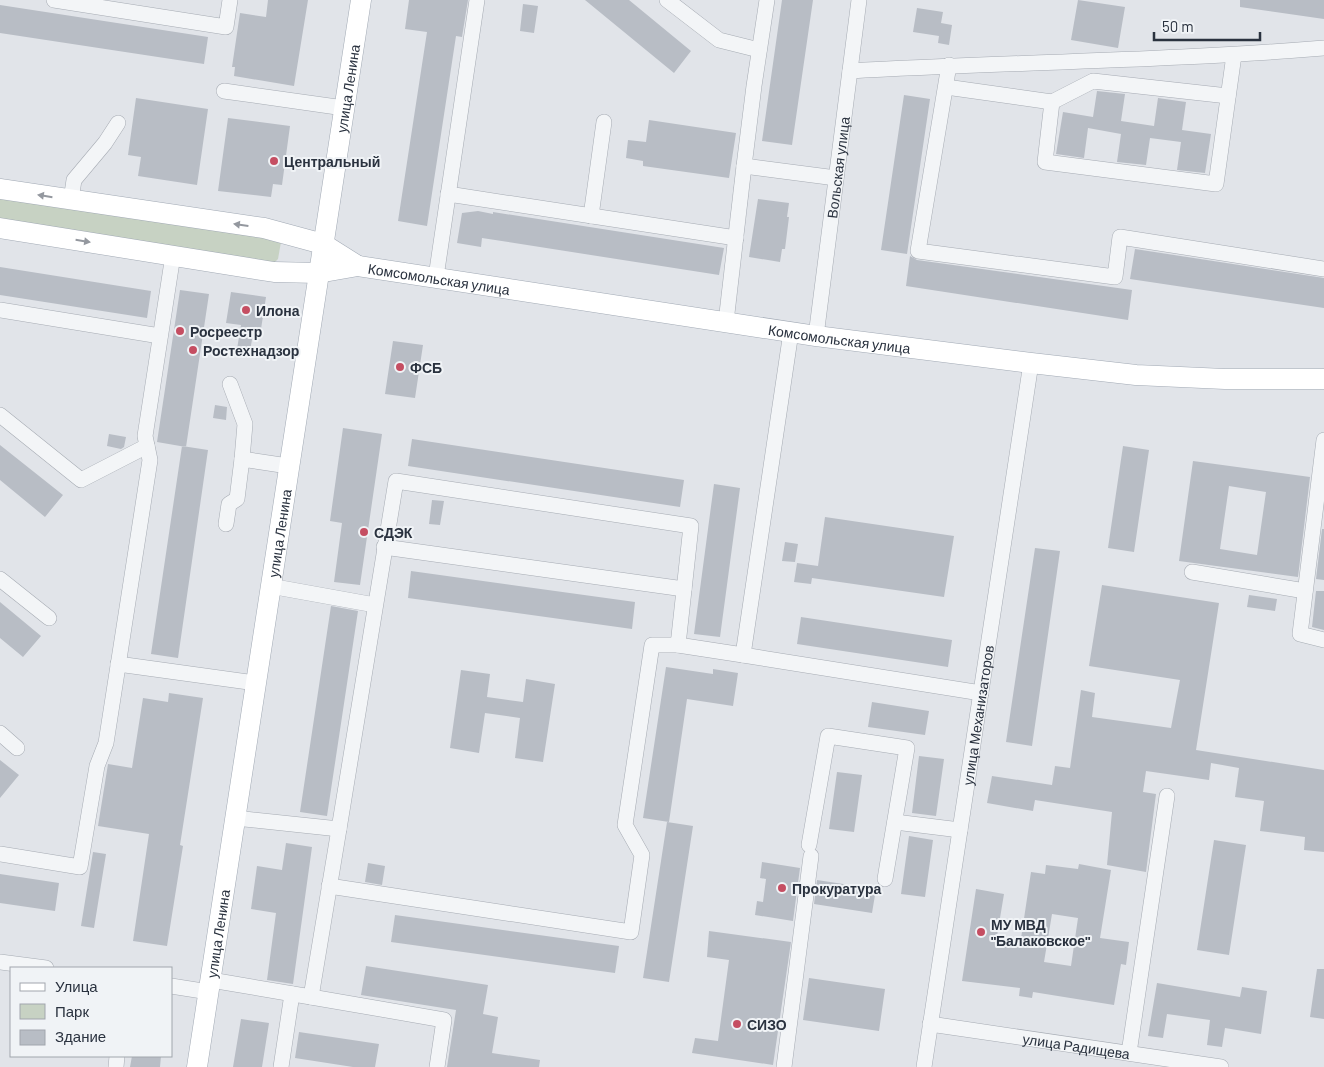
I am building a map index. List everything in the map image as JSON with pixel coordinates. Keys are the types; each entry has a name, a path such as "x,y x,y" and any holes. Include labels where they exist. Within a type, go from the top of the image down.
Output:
{"main road":[{"name":"улица Ленина","path":"197,1067 361,0"},
{"name":"Комсомольская улица","path":"0,189 264,228 323,244 358,266"},
{"name":"Комсомольская улица","path":"0,228 274,272 318,273 358,266 816,336 1136,375 1225,379 1324,379"}],"street":[{"path":"54,0 226,27 230,0"},
{"path":"436,278 477,0"},
{"path":"667,0 719,40 759,50"},
{"path":"726,322 744,166 767,0"},
{"name":"Вольская улица","path":"816,336 859,0"},
{"path":"850,71 949,65 1234,55 1324,48"},
{"path":"1052,102 1045,162 1216,184 1234,55"},
{"path":"949,65 918,250 1115,277 1120,237 1324,269"},
{"path":"946,87 1052,102 1093,81 1228,96"},
{"path":"224,91 344,108"},
{"path":"591,216 604,122"},
{"path":"71,200 74,180 106,143 118,123"},
{"path":"744,166 836,178"},
{"path":"448,194 736,238"},
{"path":"0,854 80,867 96,766 106,743 150,460 145,436 172,256"},
{"path":"0,310 160,336"},
{"path":"743,655 791,332"},
{"name":"улица Механизаторов","path":"924,1067 1031,363"},
{"path":"226,524 229,504 236,499 246,424 230,384"},
{"path":"0,415 82,480 147,446"},
{"path":"1324,440 1300,634 1324,640"},
{"path":"242,459 288,466"},
{"path":"311,997 396,481 691,526 678,645"},
{"path":"384,548 684,589"},
{"path":"1192,572 1305,591"},
{"path":"0,578 49,618"},
{"path":"270,586 375,605"},
{"path":"329,886 631,932 642,855 625,825 652,645 678,645 981,693"},
{"path":"118,664 256,683"},
{"path":"0,733 17,748"},
{"path":"784,1067 810,850 828,736 907,748 885,880"},
{"path":"1129,1053 1167,796"},
{"path":"236,818 339,829"},
{"path":"895,822 960,830"},
{"path":"0,962 38,967"},
{"path":"172,986 210,986 292,994 444,1020 437,1067"},
{"path":"281,1067 292,994"},
{"name":"улица Радищева","path":"930,1024 1221,1067"}],"green space":[{"path":"0,196 278,238 281,242 278,259 274,263 0,219"}],"building":[{"path":"268,0 308,0 294,86 234,76 235,67 232,67 240,13 266,17"},
{"path":"409,0 468,0 462,37 456,36 427,226 398,221 427,32 405,29"},
{"path":"585,0 629,0 691,51 674,73"},
{"path":"782,0 813,0 792,145 762,141"},
{"path":"1078,0 1125,7 1118,48 1071,40"},
{"path":"1240,0 1324,0 1324,19 1240,7"},
{"path":"523,4 538,6 534,33 520,31"},
{"path":"0,5 208,37 204,64 0,33"},
{"path":"917,8 943,12 941,23 952,25 949,45 938,43 939,36 913,32"},
{"path":"1097,91 1125,94 1121,121 1154,126 1158,98 1186,102 1182,130 1211,134 1205,173 1177,170 1181,142 1150,138 1146,165 1117,162 1121,134 1088,128 1084,158 1056,154 1063,112 1093,117"},
{"path":"904,95 930,99 907,254 881,250"},
{"path":"136,98 208,109 197,185 138,176 141,157 128,155"},
{"path":"228,118 290,126 282,185 273,184 271,197 218,191"},
{"path":"649,120 736,133 729,178 643,166 643,161 626,158 628,140 646,142"},
{"path":"758,199 789,203 785,249 782,249 780,262 749,257"},
{"path":"478,211 724,248 719,275 482,238 481,247 457,243 462,213"},
{"path":"1135,249 1324,278 1324,308 1130,279"},
{"path":"910,256 917,260 1132,290 1128,320 906,286"},
{"path":"0,267 151,291 147,318 0,295"},
{"path":"180,290 209,294 186,447 157,442"},
{"name":"Илона","path":"231,292 266,297 261,329 254,328 250,351 237,349 241,325 226,323"},
{"path":"393,341 423,345 415,398 385,394"},
{"path":"215,405 227,407 226,420 213,418"},
{"path":"343,428 382,434 360,585 334,582 342,523 330,521"},
{"path":"109,434 126,437 124,447 121,449 107,446"},
{"path":"412,439 684,480 680,507 408,466"},
{"path":"0,445 63,495 45,517 0,480"},
{"path":"182,446 208,450 178,658 151,654"},
{"path":"1123,446 1149,450 1134,552 1108,548"},
{"path":"1193,461 1310,477 1298,577 1179,561","holes":["1229,486 1266,492 1257,555 1220,549"]},
{"path":"714,484 740,488 720,637 694,634"},
{"path":"432,500 444,501 440,525 429,524"},
{"path":"825,517 954,536 944,597 812,578 811,584 794,582 797,563 818,566"},
{"path":"1322,529 1324,529 1324,580 1316,579"},
{"path":"785,542 798,544 795,562 782,561"},
{"path":"1035,548 1060,551 1032,746 1006,742"},
{"path":"411,571 635,602 632,629 408,598"},
{"path":"1102,585 1219,603 1196,750 1324,770 1324,852 1304,850 1305,837 1260,831 1264,801 1235,797 1239,768 1211,763 1209,780 1146,771 1143,792 1156,794 1146,872 1107,865 1112,812 1035,800 1033,811 987,803 992,776 1052,785 1055,766 1070,768 1081,690 1095,693 1092,717 1171,728 1180,680 1089,666"},
{"path":"1316,591 1324,591 1324,630 1312,627"},
{"path":"1249,595 1277,599 1275,611 1247,607"},
{"path":"0,602 41,636 23,657 0,638"},
{"path":"331,606 358,611 327,816 300,812"},
{"path":"801,617 952,640 948,667 797,644"},
{"path":"666,667 713,674 713,669 738,673 733,706 687,699 669,822 643,818"},
{"path":"461,670 490,674 487,697 523,702 526,679 555,684 543,762 515,758 520,718 485,713 479,753 450,748"},
{"path":"169,693 203,698 180,845 183,846 167,946 133,941 149,834 98,826 108,764 132,768 143,698 168,702"},
{"path":"872,702 929,711 925,735 868,727"},
{"path":"919,756 944,759 936,816 912,813"},
{"path":"0,760 19,775 0,798"},
{"path":"837,772 862,775 854,832 829,829"},
{"path":"667,822 693,826 669,982 643,978"},
{"path":"909,836 933,840 925,897 901,894"},
{"path":"1214,840 1246,845 1229,955 1197,950"},
{"path":"286,843 312,847 293,984 267,980 276,913 251,909 257,866 282,870"},
{"path":"93,852 106,854 94,928 81,926"},
{"name":"Прокуратура","path":"762,862 800,868 793,921 755,915 757,901 763,902 766,879 760,878"},
{"path":"368,863 385,866 382,885 365,882"},
{"path":"1079,864 1111,870 1100,938 1129,942 1126,965 1121,964 1114,1005 1033,992 1032,998 1019,996 1020,988 962,981 976,889 1004,894 996,942 1020,945 1031,872 1045,874 1046,865 1078,869","holes":["1052,914 1078,918 1071,966 1044,962"]},
{"path":"0,874 59,883 55,911 0,903"},
{"path":"817,880 876,889 872,913 814,904"},
{"path":"395,915 619,946 615,973 391,942"},
{"path":"709,931 791,942 773,1065 692,1053 695,1038 718,1041 729,960 707,957"},
{"path":"366,966 488,985 483,1014 498,1017 492,1053 540,1060 539,1067 447,1067 456,1010 361,995"},
{"path":"1317,969 1324,969 1324,1019 1310,1017"},
{"path":"809,978 885,989 879,1031 803,1020"},
{"path":"1157,983 1240,997 1242,987 1267,991 1261,1034 1225,1028 1222,1047 1207,1045 1210,1020 1167,1014 1163,1038 1148,1036"},
{"path":"241,1019 269,1023 262,1067 233,1067"},
{"path":"299,1032 379,1044 375,1067 353,1067 295,1058"},
{"path":"132,1057 161,1057 160,1067 130,1067"}],"place":[{"name":"Центральный","path":"274,161"},
{"name":"Илона","path":"246,310"},
{"name":"Росреестр","path":"180,331"},
{"name":"Ростехнадзор","path":"193,350"},
{"name":"ФСБ","path":"400,367"},
{"name":"СДЭК","path":"364,532"},
{"name":"Прокуратура","path":"782,888"},
{"name":"МУ МВД \"Балаковское\"","path":"981,932"},
{"name":"СИЗО","path":"737,1024"}]}
